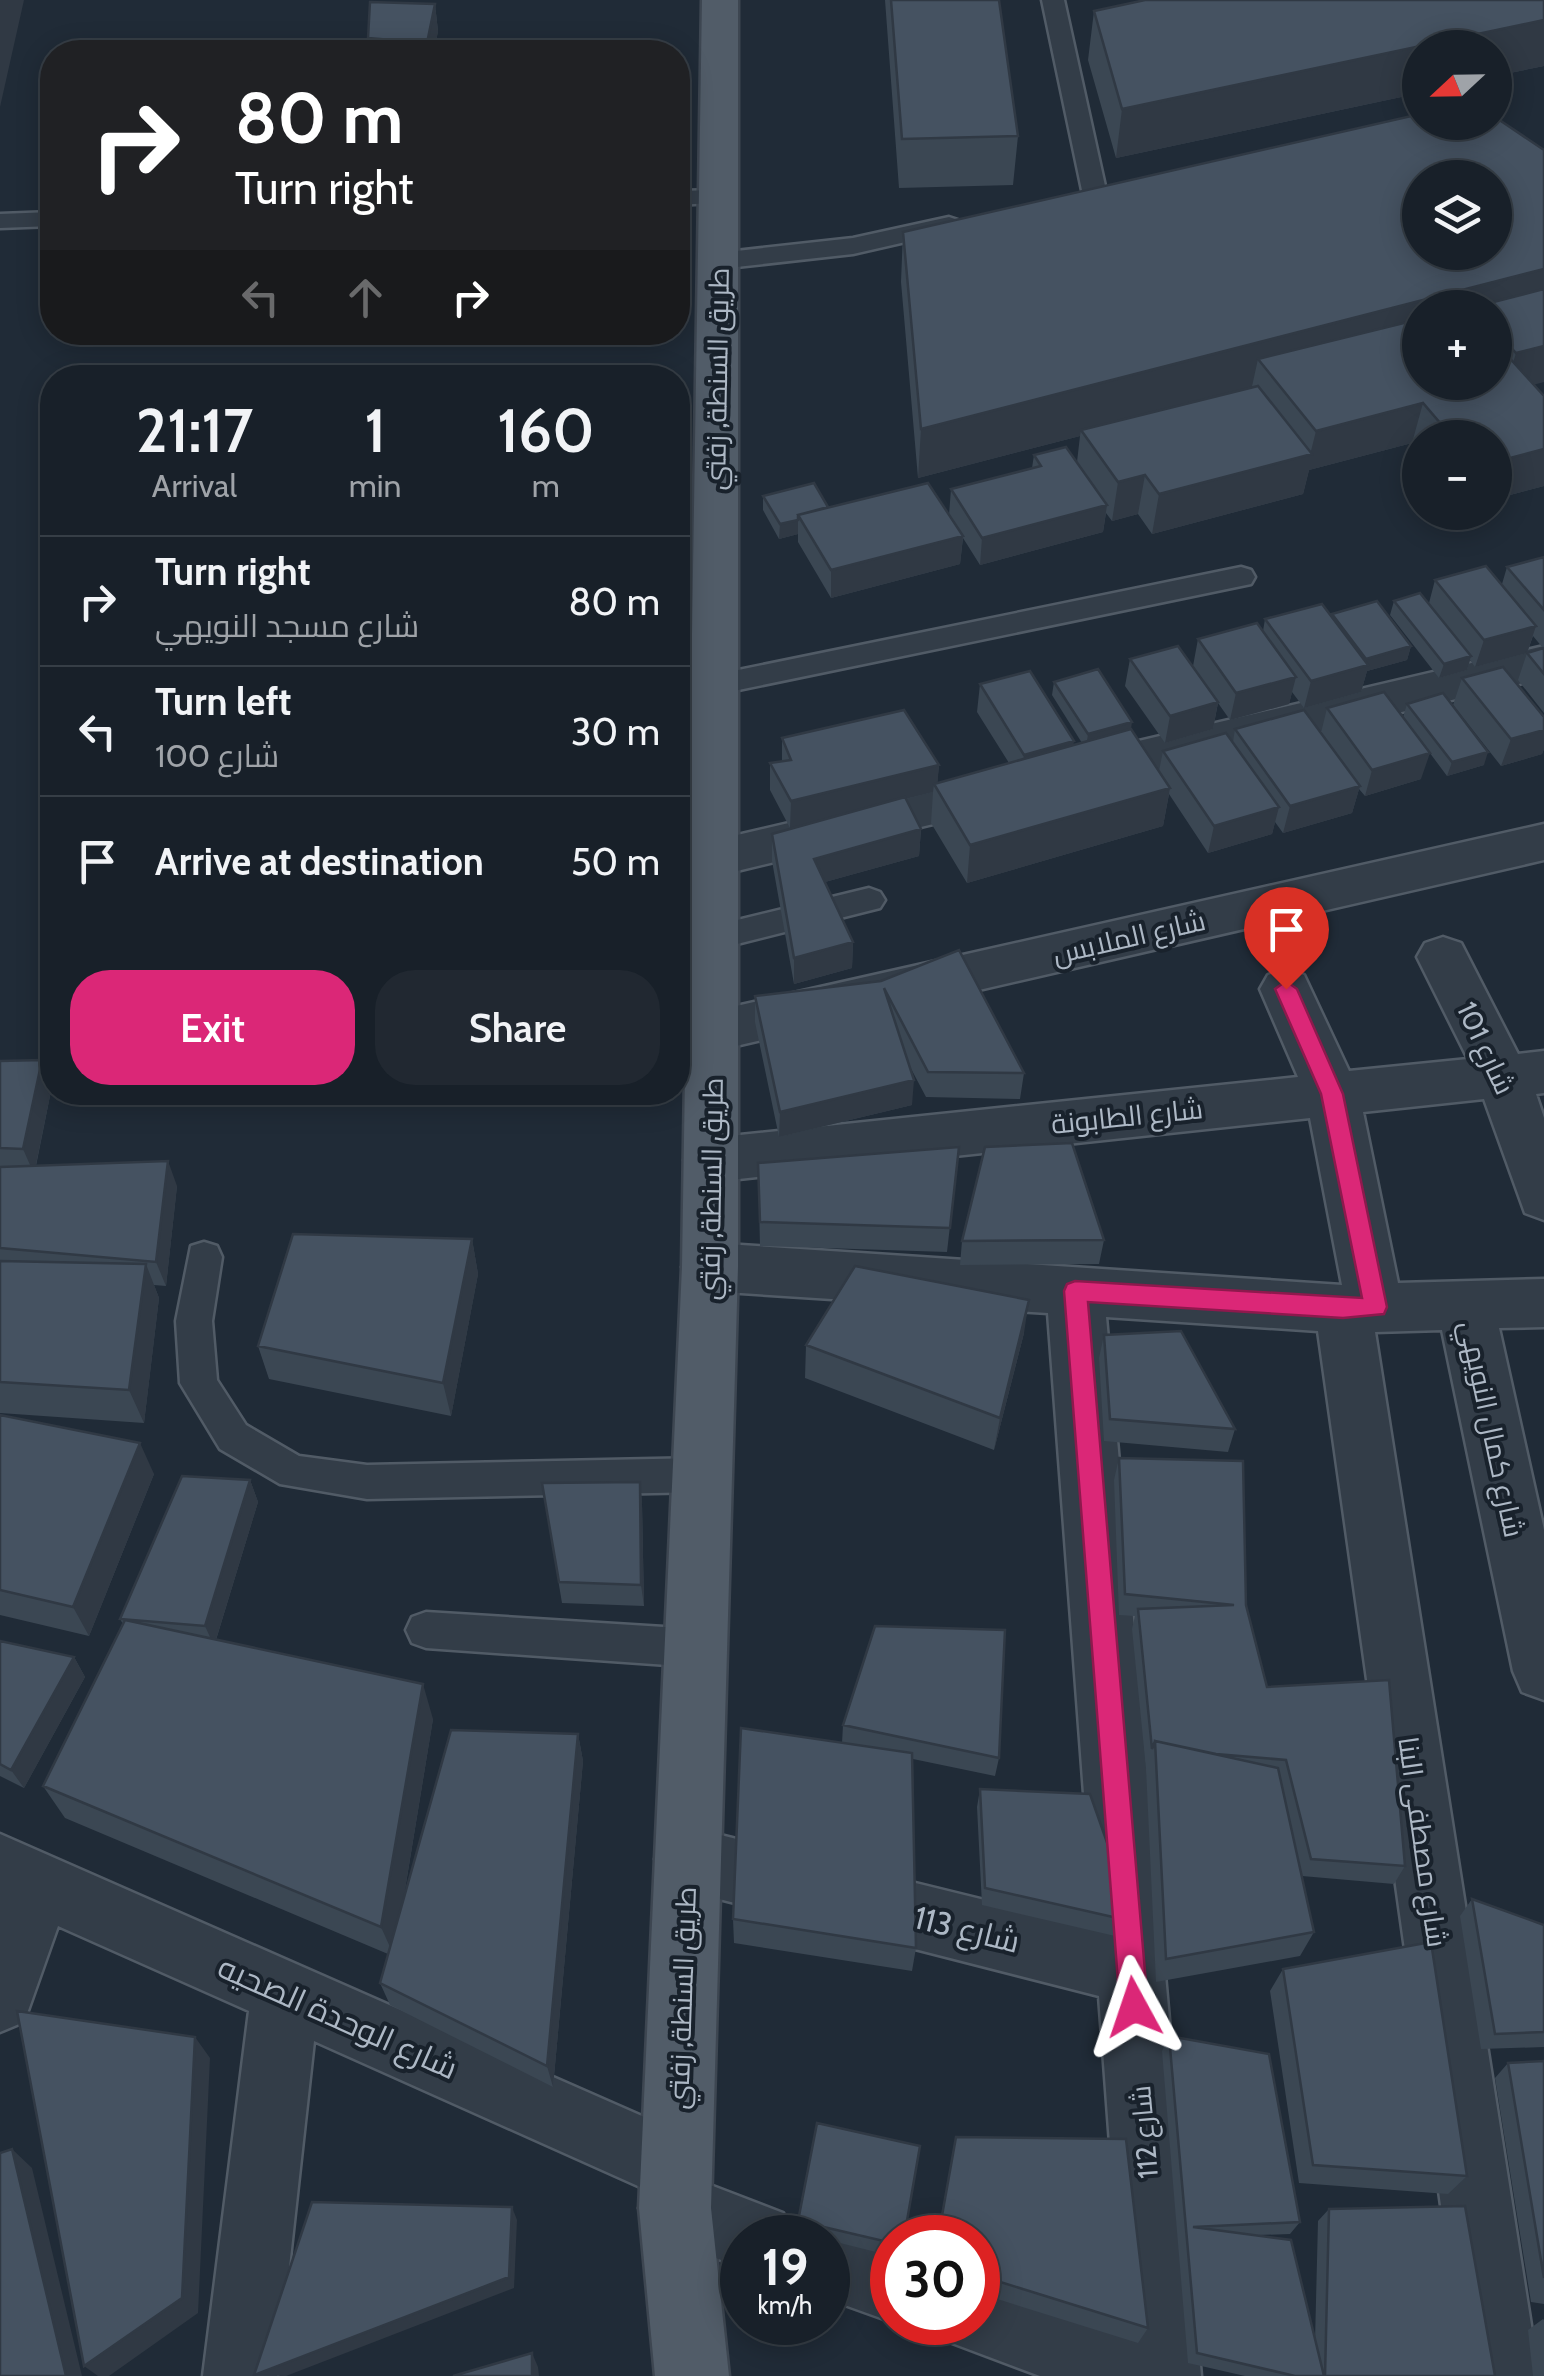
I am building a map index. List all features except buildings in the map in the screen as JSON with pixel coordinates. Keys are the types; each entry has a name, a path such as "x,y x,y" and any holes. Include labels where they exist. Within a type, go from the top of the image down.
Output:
{"main road":[{"name":"طريق السنطة, زفتي","path":"692,2376 676,2188 710,1267 711,1160 696,1033 713,938 716,858 696,797 714,685 718,261 698,197 720,0"}],"street":[{"path":"716,858 1544,662"},
{"name":"شارع الملابس","path":"696,1033 1544,842"},
{"name":"شارع 101","path":"1442,957 1523,1074 1544,1198"},
{"name":"شارع مصطفى البنا","path":"1286,989 1332,1094 1502,2376"},
{"name":"شارع الطابونة","path":"711,1160 1523,1074"},
{"path":"710,1267 1359,1308 1544,1303"},
{"name":"شارع 112","path":"1075,1291 1164,2376"},
{"name":"شارع كمال النويهي","path":"1465,1304 1544,1671"},
{"name":"شارع 113","path":"688,1859 1131,1970"},
{"path":"0,1998 19,1875"},
{"name":"شارع الوحدة الصحيه","path":"19,1875 285,1993 676,2188 720,2215"},
{"path":"240,2376 285,1993"},
{"path":"1000,2324 1143,2376"}],"lane":[{"path":"1053,0 1095,195"},
{"path":"0,221 40,219"},
{"path":"718,261 853,246 964,222"},
{"path":"714,685 1241,577"},
{"path":"713,938 869,900"},
{"path":"204,1257 194,1321 199,1383 233,1436 293,1472 366,1482 702,1475"},
{"path":"426,1630 696,1648"}],"route":[{"path":"1134,2007 1075,1291 1375,1307 1332,1094 1286,989"}]}
